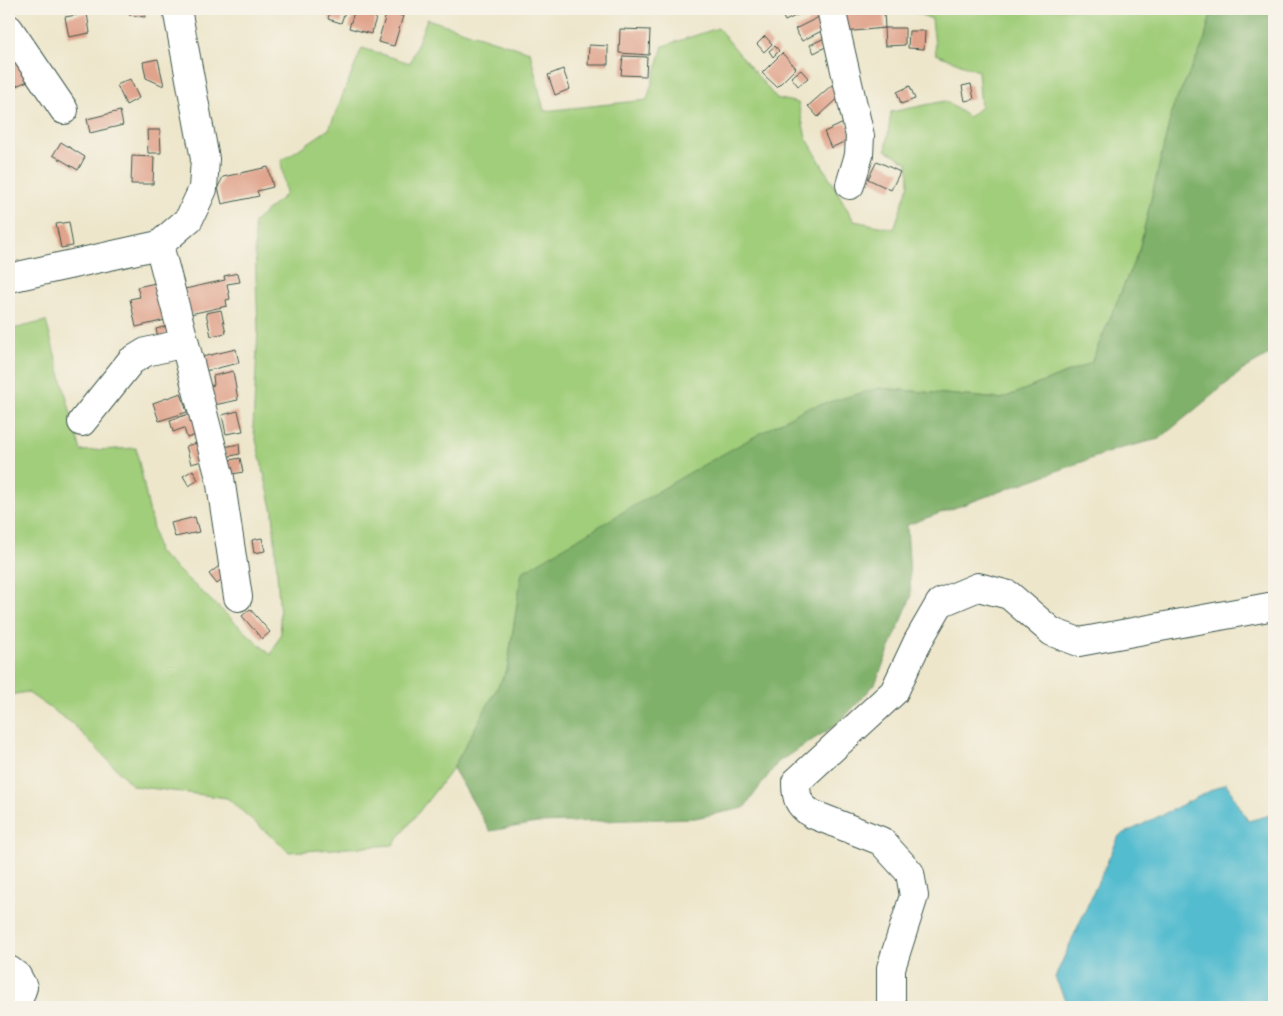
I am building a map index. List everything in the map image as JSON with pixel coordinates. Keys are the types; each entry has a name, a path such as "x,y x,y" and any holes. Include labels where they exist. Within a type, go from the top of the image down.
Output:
{"street":[{"path":"9,278 159,244 190,219 204,189 205,159 177,9"},
{"path":"831,9 860,136 860,156 850,185"},
{"path":"9,29 64,110"},
{"path":"159,244 220,478 238,597"},
{"path":"82,422 131,361 146,352 185,343"},
{"path":"891,1007 891,968 914,896 910,873 881,842 812,814 804,808 796,798 796,782 894,692 918,642 940,604 978,587 1009,595 1052,632 1079,642 1274,606"},
{"path":"9,970 17,976 23,987 16,1007"}],"green space":[{"path":"906,9 1212,9 1204,42 1173,107 1139,250 1091,363 1001,399 879,388 522,572 507,670 453,768 393,845 289,852 227,798 133,786 73,724 27,692 9,695 9,330 46,321 81,451 136,448 158,552 271,655 281,633 273,512 253,427 258,330 254,222 286,194 281,161 329,129 362,48 410,63 427,19 530,52 544,111 647,100 663,46 718,28 776,98 798,103 806,137 854,221 894,229 909,184 908,163 886,150 891,112 945,101 969,117 981,107 978,71 936,54 932,19"},
{"path":"1212,9 1274,9 1274,352 1243,370 1159,439 1118,449 907,525 911,597 875,684 839,723 778,762 744,808 695,818 537,823 490,831 453,768 507,670 522,572 689,473 804,409 879,388 1001,399 1091,363 1139,250 1173,107 1204,42"}],"water":[{"path":"1226,783 1248,821 1274,814 1274,1007 1068,1007 1055,977 1119,836"}],"building":[{"path":"130,9 146,9 145,17 129,15"},
{"path":"331,9 346,9 341,23 328,19"},
{"path":"355,9 379,9 371,34 349,28"},
{"path":"779,9 810,9 785,21"},
{"path":"842,9 877,9 878,12 884,12 885,28 844,32"},
{"path":"387,11 403,16 394,46 378,42"},
{"path":"87,13 90,33 69,37 65,17"},
{"path":"827,13 833,25 802,41 795,29"},
{"path":"884,28 905,28 905,45 885,46"},
{"path":"620,29 650,30 649,55 619,53"},
{"path":"909,31 925,31 924,49 908,48"},
{"path":"833,34 837,41 814,53 810,45"},
{"path":"765,36 772,44 764,52 757,44"},
{"path":"589,45 608,46 608,65 588,65"},
{"path":"775,46 779,51 773,57 769,51"},
{"path":"9,47 30,80 9,89"},
{"path":"782,53 796,68 777,87 762,73"},
{"path":"623,56 647,57 646,76 621,75"},
{"path":"158,59 164,86 146,78 143,62"},
{"path":"563,69 570,89 555,95 548,75"},
{"path":"801,70 808,78 798,86 791,77"},
{"path":"130,79 139,98 126,105 117,85"},
{"path":"833,84 843,94 818,117 808,106"},
{"path":"971,84 974,99 965,101 962,86"},
{"path":"910,86 915,99 901,104 897,92"},
{"path":"120,111 123,125 90,133 87,119"},
{"path":"846,122 854,137 831,148 824,132"},
{"path":"147,130 160,130 161,153 148,153"},
{"path":"61,142 85,157 78,170 53,155"},
{"path":"132,156 154,157 153,184 131,184"},
{"path":"877,161 900,172 891,190 868,179"},
{"path":"268,167 273,187 257,191 259,196 222,204 218,187 223,177"},
{"path":"69,222 73,246 61,248 56,224"},
{"path":"238,273 240,282 227,284 230,299 226,300 227,306 190,314 185,289 225,280 224,276"},
{"path":"165,281 174,318 136,327 130,299 140,297 137,287"},
{"path":"221,310 226,333 211,336 206,313"},
{"path":"175,324 159,343 156,329"},
{"path":"236,349 239,363 205,371 202,357"},
{"path":"233,371 238,400 214,405 210,386 214,385 213,376"},
{"path":"181,393 187,412 159,421 153,403"},
{"path":"198,411 205,432 187,438 184,428 173,432 170,420"},
{"path":"238,411 243,431 226,434 222,415"},
{"path":"208,440 213,458 191,464 186,446"},
{"path":"239,444 240,454 226,457 224,447"},
{"path":"240,458 243,472 228,475 225,461"},
{"path":"193,470 198,480 189,486 183,476"},
{"path":"195,517 199,532 175,537 171,523"},
{"path":"262,538 265,551 254,553 252,540"},
{"path":"219,566 227,576 217,584 209,574"},
{"path":"250,609 270,632 262,639 242,616"}]}
